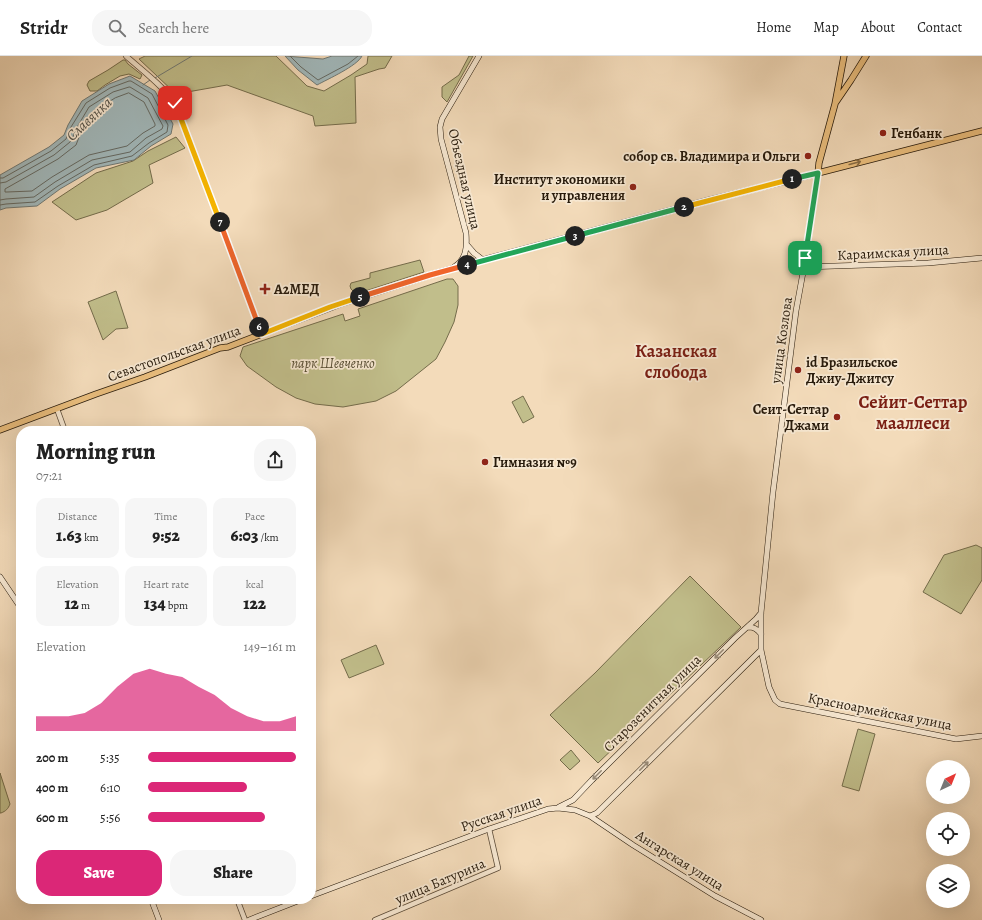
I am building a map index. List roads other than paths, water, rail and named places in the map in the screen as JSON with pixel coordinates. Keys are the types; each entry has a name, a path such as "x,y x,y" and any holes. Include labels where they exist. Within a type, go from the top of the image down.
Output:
{"main road":[{"name":"Объездная улица","path":"450,270 458,265 462,260 467,245 466,233 441,139 440,127 442,119 479,56"},
{"name":"улица Козлова","path":"775,700 769,687 760,650 761,613 772,492 796,311 819,163 844,56"},
{"name":"улица Козлова","path":"834,104 866,56"},
{"path":"840,77 845,80 851,80"},
{"name":"Севастопольская улица","path":"0,430 146,377 220,348 228,347 349,300 430,275 716,198 982,131"},
{"name":"Объездная улица","path":"467,245 483,260"},
{"name":"Караимская улица","path":"804,267 928,263 982,258"},
{"path":"0,577 16,601"},
{"name":"Старозенитная улица","path":"558,808 573,800 761,613"},
{"path":"748,627 756,628 760,634"},
{"path":"590,816 597,813 760,650"},
{"name":"Красноармейская улица","path":"775,700 780,704 944,737 956,739 982,736"},
{"path":"573,800 571,804 574,810"},
{"name":"Русская улица","path":"316,894 489,829 548,809 558,808 574,810 590,816"},
{"path":"597,813 596,817 598,822"},
{"name":"Ангарская улица","path":"590,816 633,845 715,896 760,920"},
{"path":"153,904 159,920"},
{"path":"249,920 290,904"}],"street":[{"path":"126,56 161,87 175,103 262,334"},
{"path":"57,409 63,426"},
{"name":"улица Батурина","path":"375,920 498,868 489,829"},
{"path":"239,904 245,920"}],"water":[{"path":"285,56 323,59 332,56 362,56 348,68 317,85 298,70"},
{"path":"130,76 155,91 173,124 171,134 151,146 134,160 96,168 60,189 37,206 6,208 0,210 0,175 49,147 64,135 82,101 109,84"}],"waterway":[{"name":"Славянка","path":"155,78 192,56"},
{"name":"Славянка","path":"143,85 150,80"}],"place":[{"name":"Генбанк","path":"883,133"},
{"name":"собор св. Владимира и Ольги","path":"808,156"},
{"name":"Институт экономики и управления","path":"633,187"},
{"name":"А2МЕД","path":"265,289"},
{"name":"id Бразильское Джиу-Джитсу","path":"798,370"},
{"name":"Сеит-Сеттар Джами","path":"837,417"},
{"name":"Гимназия №9","path":"485,462"}],"district":[{"name":"Казанская слобода","path":"676,361"},
{"name":"Сейит-Сеттар мааллеси","path":"913,412"}],"park label":[{"name":"парк Шевченко","path":"333,363"}]}
